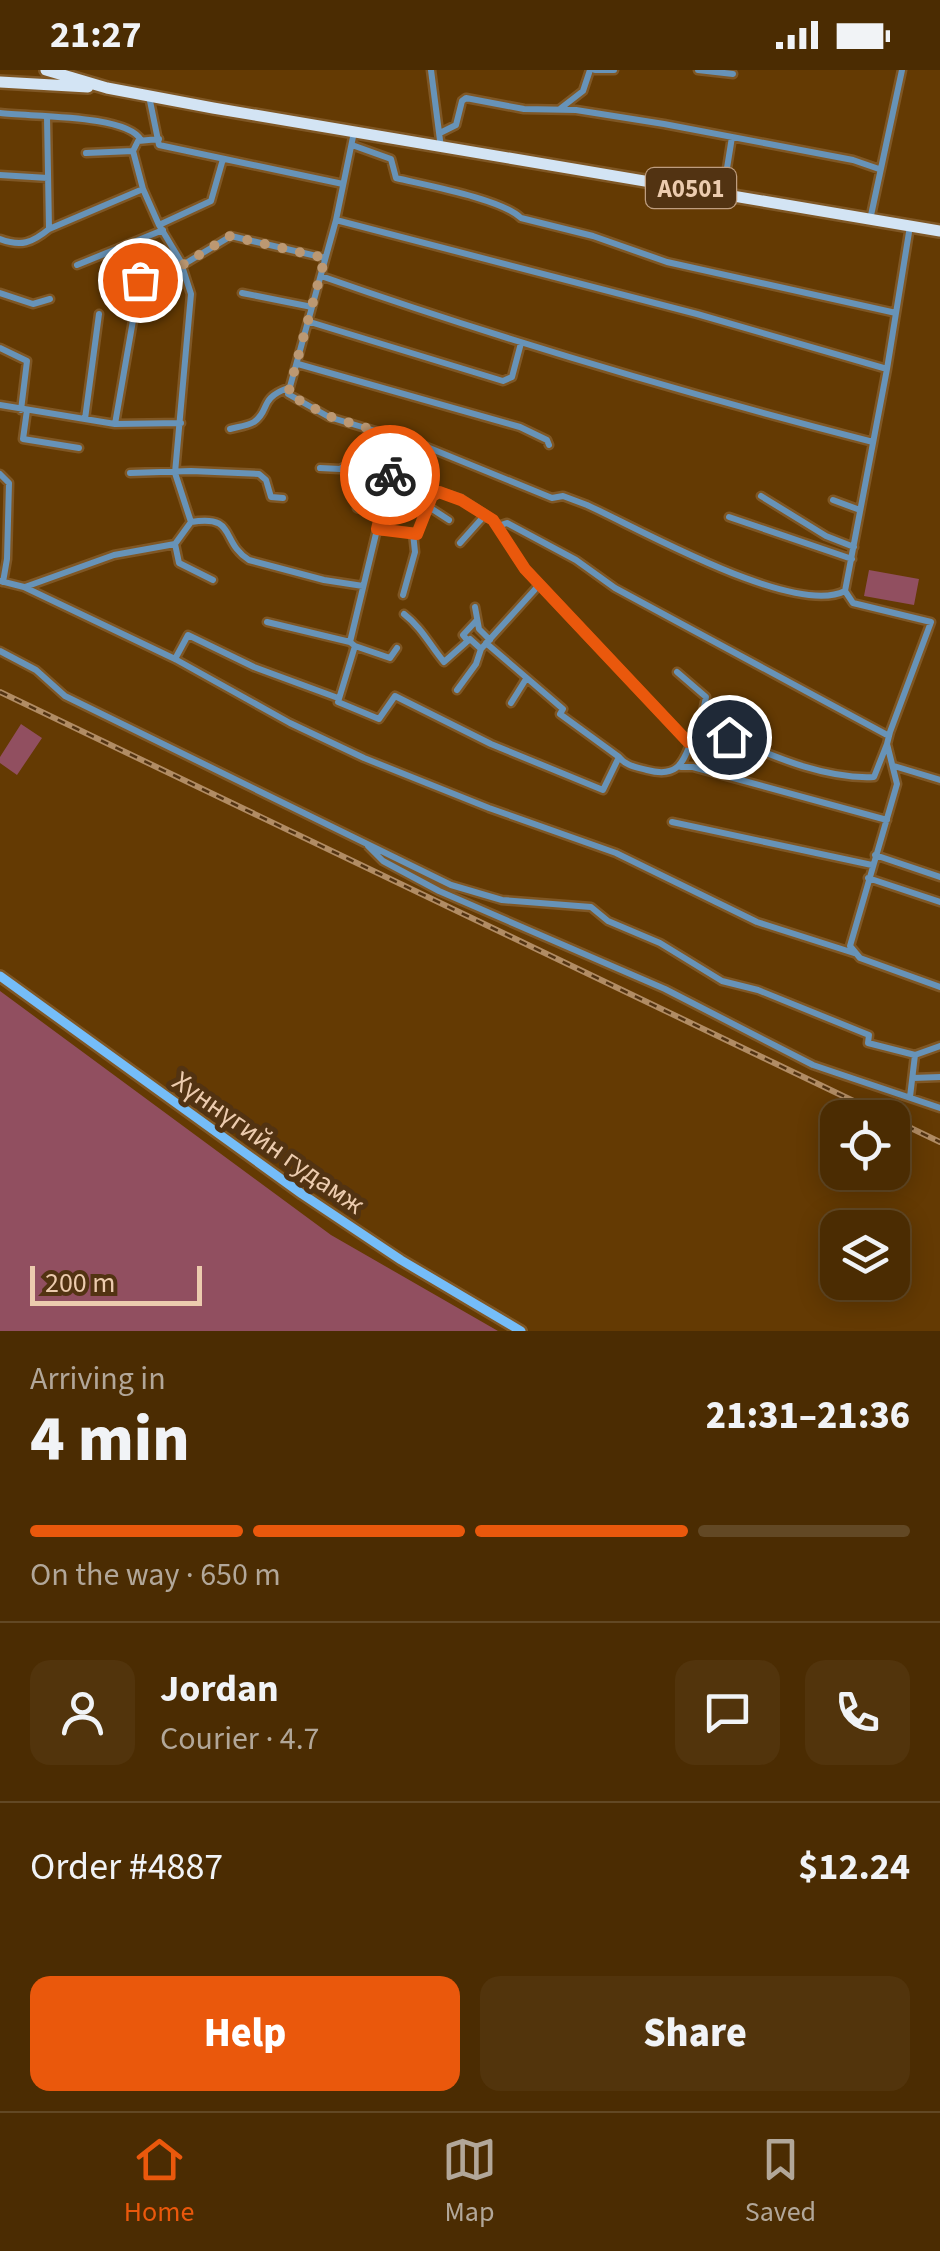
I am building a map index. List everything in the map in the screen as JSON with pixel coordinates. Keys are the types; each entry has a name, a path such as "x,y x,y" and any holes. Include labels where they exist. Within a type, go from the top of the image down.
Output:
{"highway":[{"name":"A0501","path":"0,81 8,70"},
{"name":"A0501","path":"46,70 83,76 107,88"},
{"name":"A0501","path":"0,81 107,88 352,138 442,148 940,231"}],"main road":[{"name":"Хүннүгийн гудамж","path":"0,976 302,1194 402,1260 522,1331"}],"street":[{"path":"431,70 442,148"},
{"path":"560,109 583,90 592,70 614,70"},
{"path":"698,70 733,74"},
{"path":"870,220 902,70"},
{"path":"149,95 159,145 343,184"},
{"path":"440,133 455,126 464,98 732,137 853,160 880,169"},
{"path":"0,113 123,127 136,132 141,140"},
{"path":"48,117 49,229"},
{"path":"723,193 732,137"},
{"path":"230,429 251,424 272,394 288,388 310,322 352,138"},
{"path":"352,138 357,150 391,160 396,178 486,202 517,212 521,218 593,236 667,262 896,314"},
{"path":"141,140 159,139"},
{"path":"133,151 141,140"},
{"path":"86,153 133,151"},
{"path":"133,151 143,189 191,294 175,473 191,522"},
{"path":"77,266 211,201 223,159"},
{"path":"0,175 48,178"},
{"path":"0,239 24,244 49,229 143,189"},
{"path":"336,220 697,314 887,369"},
{"path":"700,726 817,770 861,778 874,776 936,623 855,603 845,591 910,226"},
{"path":"116,424 140,280 230,236 325,258"},
{"path":"321,276 520,343 873,442"},
{"path":"0,293 32,304 50,299"},
{"path":"242,293 312,307"},
{"path":"85,419 100,314"},
{"path":"310,322 503,381 512,377 520,343"},
{"path":"0,348 27,361 24,439 79,448"},
{"path":"298,364 520,428 547,440 549,445"},
{"path":"288,388 294,398 328,416 399,438 552,498 562,496 588,506 745,579 800,595 845,591"},
{"path":"0,405 116,424 181,423"},
{"path":"399,438 338,702 379,719 396,696 491,744 603,790 619,758"},
{"path":"320,468 344,468 355,461 392,469"},
{"path":"130,472 259,474 266,480 271,497 283,498"},
{"path":"0,474 9,482 9,527 2,581 24,587 175,659 299,728 364,758 616,853 756,922 854,953 940,987"},
{"path":"377,529 417,534 432,496 439,492 484,515 498,526 525,569 688,742"},
{"path":"761,496 826,536 854,547"},
{"path":"833,500 861,510"},
{"path":"428,506 449,520"},
{"path":"356,508 381,513"},
{"path":"460,543 484,515"},
{"path":"729,517 852,559"},
{"path":"24,587 114,554 175,544 191,522 211,518 218,521 240,555 249,560 363,586"},
{"path":"498,526 508,523 576,560 615,588 888,740 897,784 852,934 850,946 854,953"},
{"path":"0,524 9,527"},
{"path":"403,595 415,552 413,533"},
{"path":"175,544 179,564 213,580"},
{"path":"457,690 485,644 540,585"},
{"path":"475,607 485,644"},
{"path":"404,614 418,626 444,662 470,640 485,644 563,709 560,714 625,764 660,773 693,767 888,820"},
{"path":"468,642 463,635 477,620"},
{"path":"267,622 353,644 390,658 397,648"},
{"path":"175,659 188,635 254,667 338,698"},
{"path":"0,651 36,670 65,696 451,885 502,900 590,907 608,922 660,943 714,977 758,990 864,1033 869,1036 868,1043 916,1056 940,1046"},
{"path":"677,672 707,701 700,726 688,742 688,756 680,767"},
{"path":"511,704 526,679"},
{"path":"894,766 940,780"},
{"path":"672,822 872,865"},
{"path":"368,845 384,861 495,918 665,989 830,1072 940,1108"},
{"path":"874,855 940,877"},
{"path":"868,878 940,902"},
{"path":"910,1096 916,1056"},
{"path":"913,1078 940,1077"}],"shaded area":[{"path":"869,570 919,579 914,605 864,596"},
{"path":"21,724 42,738 17,775 0,763 0,757"},
{"path":"0,991 331,1235 498,1331 0,1331"}],"railway":[{"path":"0,692 851,1100"},
{"path":"910,1128 940,1142"}],"way so far":[{"path":"140,280 180,260 181,266 230,236 325,258 288,394 328,416 399,438 390,475"}],"route":[{"path":"390,475 377,529 417,534 435,493 461,500 493,520 525,569 688,742 700,726 729,737"}]}
